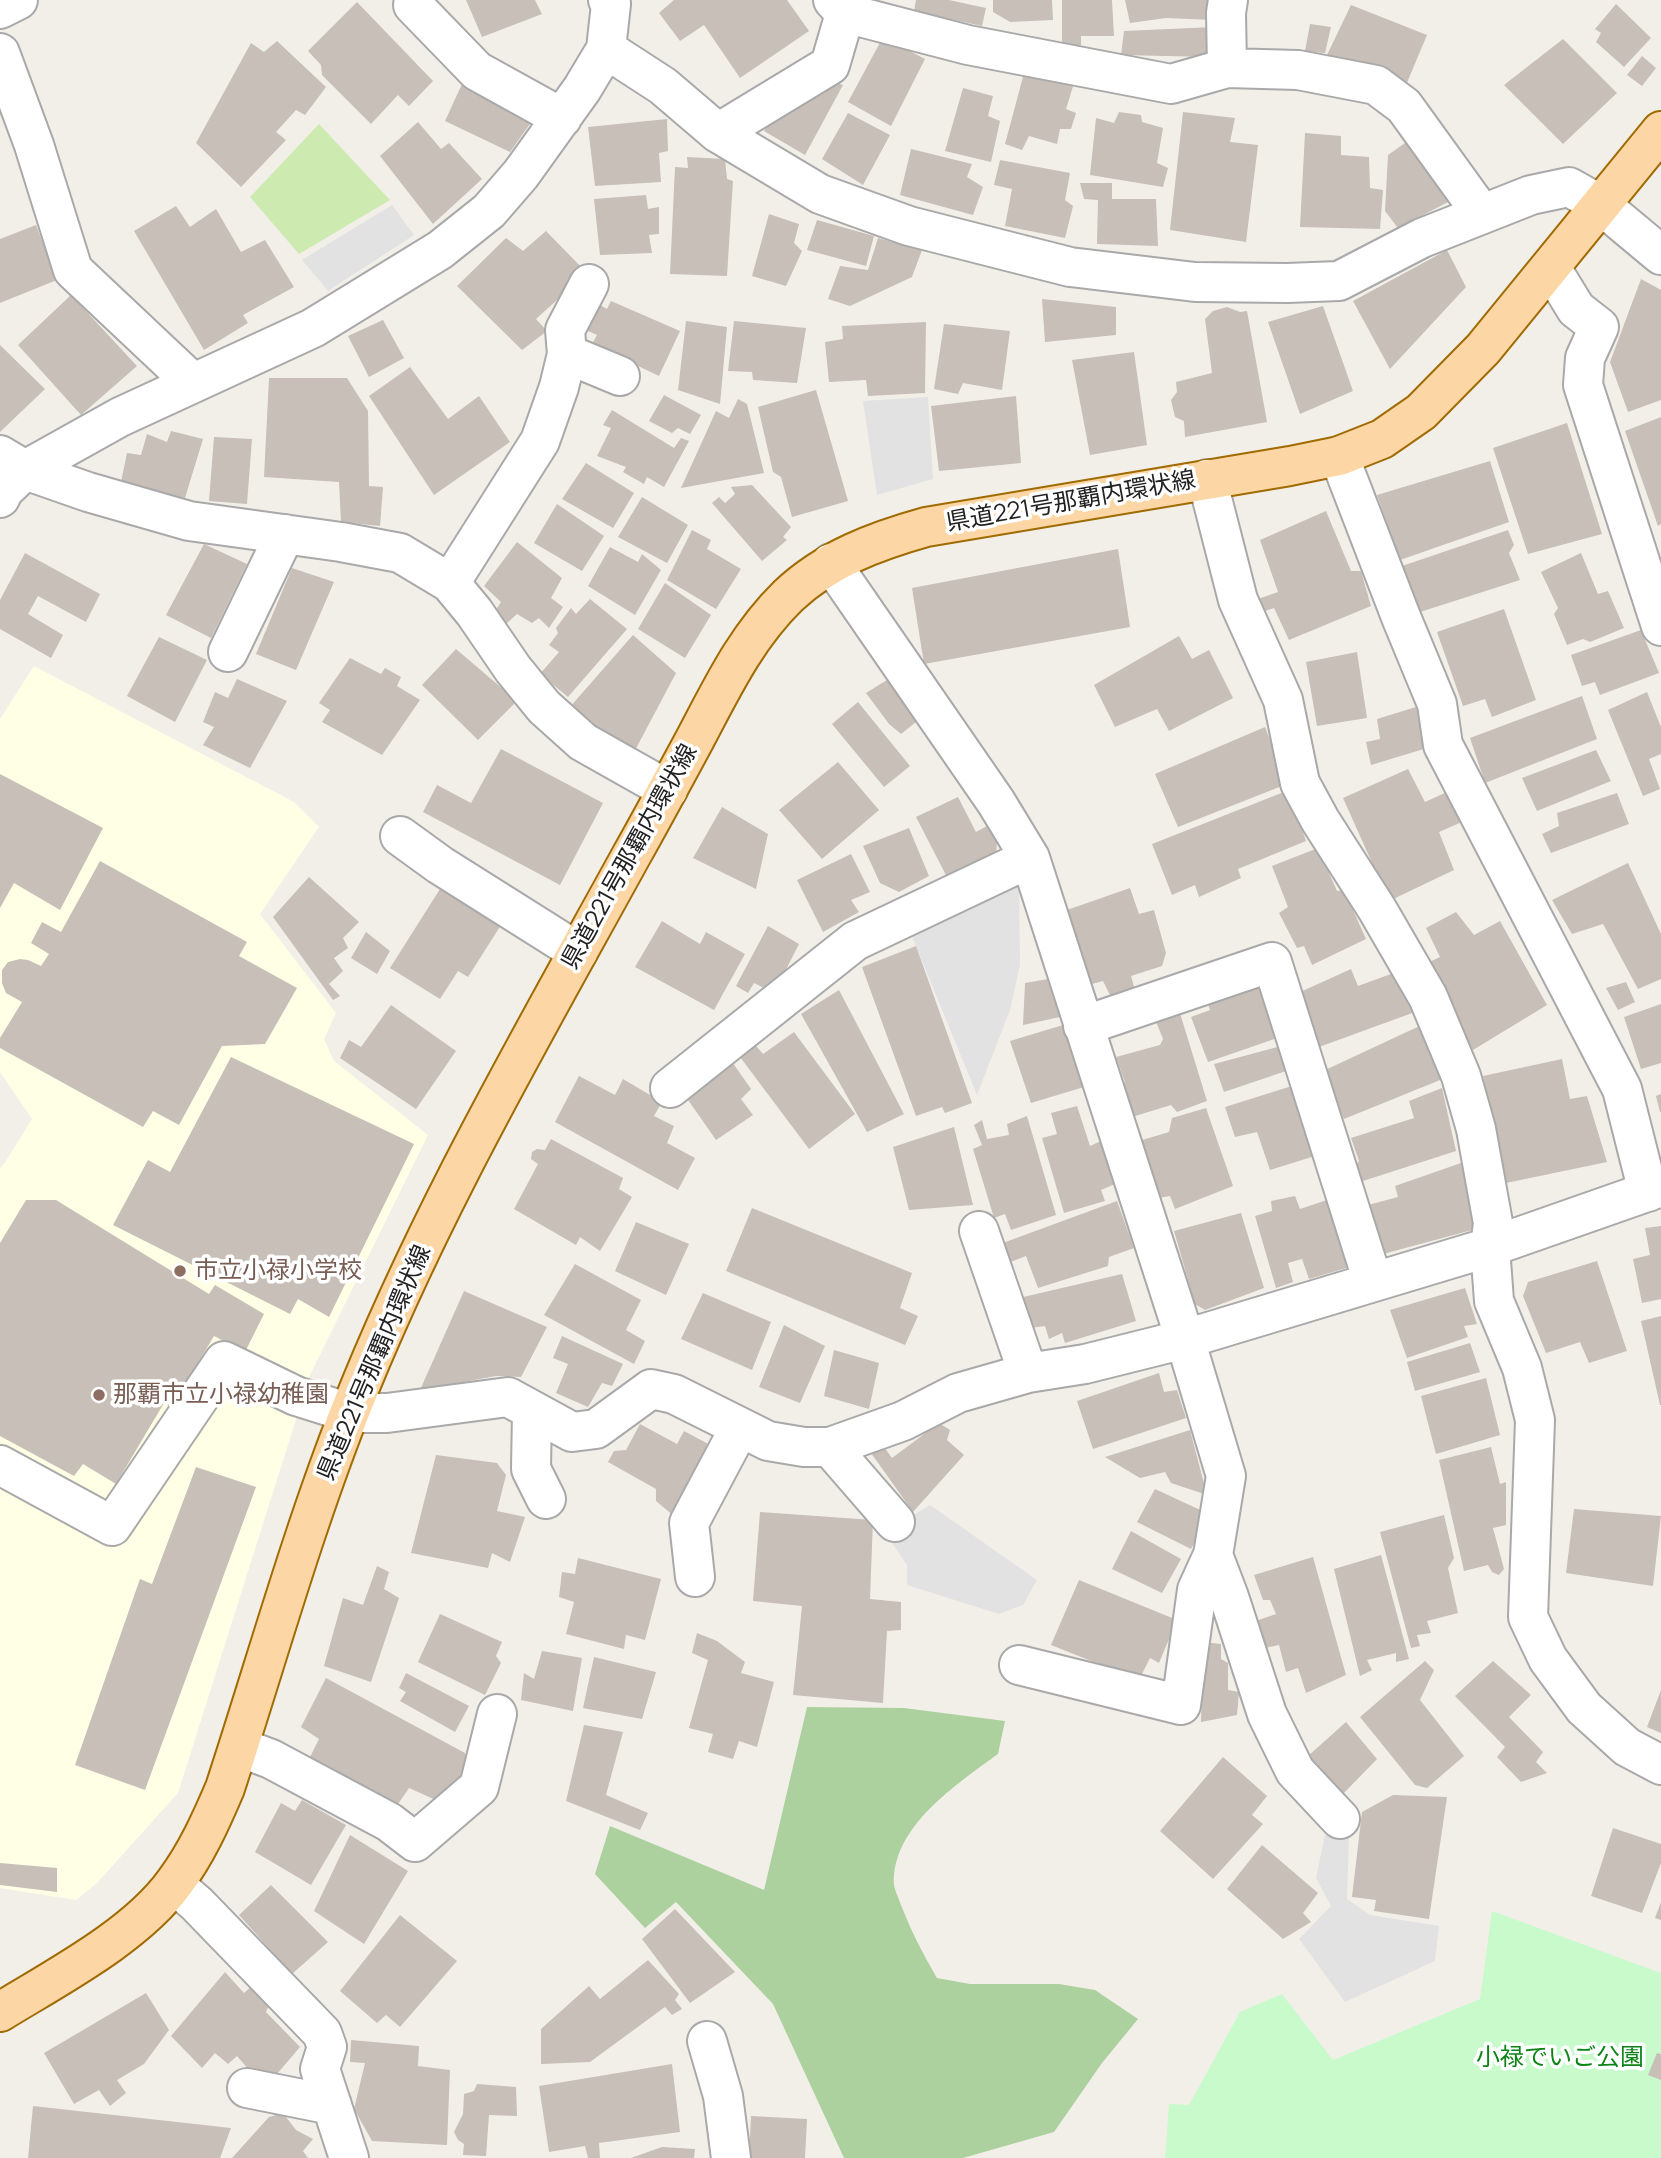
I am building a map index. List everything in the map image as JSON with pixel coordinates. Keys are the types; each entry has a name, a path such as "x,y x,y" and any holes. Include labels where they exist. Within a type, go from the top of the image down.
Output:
{"main road":[{"name":"県道221号那覇内環状線","path":"0,2012 101,1949 151,1909 174,1884 208,1826 225,1788 317,1500 349,1413 394,1310 449,1196 733,666 768,617 791,594 831,563 863,547 926,527 1290,466 1339,456 1382,439 1421,412 1483,349 1661,131"}],"street":[{"path":"0,9 18,0"},
{"path":"0,498 13,463 313,328 440,250 489,211 521,174 562,118 606,49 611,4 608,0"},
{"path":"1227,68 1228,0"},
{"path":"718,133 830,65 842,4 968,45 1171,85 1227,68 1298,70 1376,85 1404,106 1482,214"},
{"path":"413,5 477,71 562,118"},
{"path":"606,49 663,86 718,133 820,194 909,226 1070,267 1195,282 1339,281 1422,238 1531,195 1569,187 1601,205 1661,254"},
{"path":"0,53 34,145 74,270 193,383"},
{"path":"1551,268 1576,309 1599,327 1585,358 1583,384 1661,626"},
{"path":"450,583 540,441 568,355 565,330 589,284"},
{"path":"568,355 620,376"},
{"path":"0,1465 112,1526 224,1361 296,1396 349,1413 387,1413 508,1397 572,1432 596,1429 651,1389 674,1394 768,1441 804,1447 830,1447 903,1421 958,1393 1028,1373 1086,1364 1185,1339 1490,1247 1654,1190 1622,1089 1443,745 1437,704 1339,456"},
{"path":"13,463 88,492 189,521 400,553 450,583 544,707 583,742 668,790"},
{"path":"1208,480 1238,600 1283,700 1300,783 1428,997 1461,1076 1476,1129 1493,1223 1490,1247 1494,1301 1522,1368 1535,1420 1528,1617 1548,1659 1584,1708 1627,1747 1661,1765"},
{"path":"228,652 285,534"},
{"path":"831,563 996,802 1030,858 1185,1339 1226,1476 1213,1555 1197,1590 1181,1704 1019,1665"},
{"path":"400,836 440,865 579,952"},
{"path":"670,1088 855,941 1030,858"},
{"path":"1083,1026 1272,962 1373,1282"},
{"path":"979,1231 1028,1373"},
{"path":"532,1411 531,1469 546,1499"},
{"path":"695,1577 689,1523 740,1427"},
{"path":"830,1447 895,1522"},
{"path":"1213,1555 1267,1714 1295,1771 1340,1819"},
{"path":"239,1746 271,1759 389,1822 415,1842 479,1787 497,1714"},
{"path":"174,1884 197,1904 322,2033 327,2047 320,2069 332,2105 359,2156"},
{"path":"707,2041 723,2096 730,2158"},
{"path":"247,2088 332,2105"}],"shaded area":[{"path":"392,205 414,235 328,291 302,260"},
{"path":"928,397 933,479 877,495 863,401"},
{"name":"市立小禄小学校","path":"34,666 294,802 319,827 260,914 336,1013 324,1039 334,1061 428,1135 310,1375 178,1793 97,1883 76,1900 0,1888 0,1168 32,1119 0,1072 0,719"},
{"path":"1019,880 1020,965 1010,1010 977,1095 909,929"},
{"path":"930,1505 1037,1580 1023,1605 999,1614 907,1585 907,1565 885,1533"},
{"path":"1325,1835 1349,1837 1347,1899 1370,1915 1439,1926 1435,1961 1345,2002 1299,1939 1331,1906 1316,1878"}],"green space":[{"path":"319,124 390,200 299,254 250,197"},
{"path":"807,1707 904,1708 1005,1721 998,1754 946,1793 915,1826 903,1844 896,1864 894,1885 913,1933 937,1978 970,1984 1059,1984 1095,1990 1138,2019 1102,2063 1054,2132 963,2158 844,2158 773,2004 676,1902 645,1928 595,1874 610,1826 764,1890"},
{"name":"小禄でいご公園","path":"1492,1911 1661,1973 1661,2158 1165,2158 1169,2104 1189,2105 1240,2012 1282,1994 1333,2060 1480,1999"}],"building":[{"path":"466,0 535,0 542,14 482,37"},
{"path":"674,0 787,0 809,31 740,78 704,25 680,41 659,13"},
{"path":"916,0 949,0 986,8 982,26 914,11"},
{"path":"993,0 1052,0 1053,20 1010,22 993,12"},
{"path":"1062,0 1112,0 1114,36 1081,36 1081,45 1062,45"},
{"path":"1125,0 1215,0 1213,20 1166,18 1130,23"},
{"path":"357,2 433,81 409,106 398,95 371,124 322,75 321,65 308,51"},
{"path":"1616,4 1651,38 1624,67 1596,42 1601,33 1595,29"},
{"path":"1351,5 1427,35 1406,85 1327,55"},
{"path":"1310,24 1331,27 1325,53 1305,51"},
{"path":"1213,27 1211,57 1121,55 1124,31"},
{"path":"883,37 925,59 891,126 848,102"},
{"path":"1563,39 1617,93 1563,144 1504,85"},
{"path":"277,41 326,87 305,115 296,110 276,132 286,140 241,187 196,143 251,43 264,52"},
{"path":"1642,56 1656,68 1642,86 1627,75"},
{"path":"1024,73 1074,83 1066,109 1076,113 1071,129 1060,129 1057,144 1029,136 1022,150 1005,144"},
{"path":"829,80 843,85 805,155 764,131 769,122"},
{"path":"462,84 532,121 510,152 445,121"},
{"path":"963,88 993,96 988,116 1000,121 991,162 945,151"},
{"path":"1119,112 1141,115 1142,122 1163,128 1157,163 1168,168 1163,187 1090,175 1096,118 1114,123"},
{"path":"1183,112 1235,118 1230,142 1258,145 1246,242 1170,230"},
{"path":"848,113 890,135 863,185 822,159"},
{"path":"667,119 668,151 659,153 661,182 595,186 588,127"},
{"path":"418,122 441,149 449,143 482,179 433,224 380,156"},
{"path":"1305,133 1341,136 1341,155 1369,157 1370,188 1383,190 1380,229 1300,227"},
{"path":"1412,138 1452,200 1398,228 1385,211 1388,155"},
{"path":"911,149 972,164 967,177 983,187 973,215 900,195"},
{"path":"687,157 725,159 727,179 733,181 727,276 670,274 675,167 688,168"},
{"path":"1000,160 1070,173 1065,200 1073,206 1065,238 1005,226 1012,189 994,185"},
{"path":"1080,183 1112,183 1112,199 1156,199 1158,246 1097,244 1098,200 1084,199"},
{"path":"646,195 648,209 659,207 659,234 649,235 652,253 600,255 594,199"},
{"path":"176,206 190,227 216,209 241,252 265,240 294,287 243,315 248,323 204,350 134,231"},
{"path":"769,214 799,224 794,243 802,251 786,286 752,276"},
{"path":"817,220 874,236 866,266 807,250"},
{"path":"36,225 57,280 0,303 0,239"},
{"path":"546,231 587,273 536,319 547,331 522,350 457,286 506,238 523,251"},
{"path":"878,238 922,250 912,277 850,306 828,299 840,266 868,270"},
{"path":"1447,250 1466,287 1390,369 1353,301"},
{"path":"1641,279 1661,290 1661,400 1628,412 1610,362"},
{"path":"71,295 137,366 81,415 18,345"},
{"path":"1042,299 1116,307 1116,335 1045,342"},
{"path":"611,301 680,331 659,376 592,344 597,335 584,329 595,302 607,309"},
{"path":"1323,306 1353,391 1300,414 1268,322"},
{"path":"1227,307 1240,312 1247,311 1267,422 1185,437 1184,421 1175,417 1171,400 1177,392 1176,382 1212,373 1205,319 1213,311"},
{"path":"383,320 404,358 369,377 348,336"},
{"path":"686,321 727,327 720,404 678,390"},
{"path":"734,321 806,328 797,383 753,380 752,372 728,371"},
{"path":"926,322 925,393 868,396 866,380 829,382 825,342 843,339 842,326"},
{"path":"944,324 1010,331 1002,390 963,383 958,394 934,389"},
{"path":"0,345 45,389 0,432"},
{"path":"1134,352 1147,445 1090,455 1072,360"},
{"path":"410,367 448,419 479,396 510,442 434,495 369,396"},
{"path":"269,378 347,378 368,411 369,486 383,487 380,526 341,522 339,482 264,477"},
{"path":"816,390 848,501 792,517 781,477 773,472 758,407"},
{"path":"664,395 701,415 690,434 678,428 672,433 649,421"},
{"path":"1016,396 1021,463 939,471 931,406"},
{"path":"738,399 747,404 764,473 681,488 716,411 729,418"},
{"path":"612,410 674,448 681,438 689,441 664,487 647,477 644,484 623,472 626,467 597,456 611,428 603,425"},
{"path":"1661,417 1661,524 1658,526 1625,431"},
{"path":"1567,423 1602,534 1528,554 1493,448"},
{"path":"171,431 203,439 185,498 121,482 127,453 141,455 147,434 167,442"},
{"path":"214,437 252,439 247,504 209,501"},
{"path":"1490,461 1509,522 1400,560 1377,495"},
{"path":"586,463 634,493 613,528 562,499"},
{"path":"752,485 791,527 783,537 787,540 762,561 712,503 719,497 725,503 735,494 731,487"},
{"path":"642,497 688,525 667,563 618,537"},
{"path":"557,504 604,536 582,571 534,543"},
{"path":"1326,511 1351,571 1361,571 1371,606 1289,640 1274,608 1265,611 1257,607 1258,599 1278,592 1260,540"},
{"path":"692,530 711,540 707,549 741,569 716,609 667,580"},
{"path":"1508,530 1514,545 1509,553 1520,580 1420,612 1402,566"},
{"path":"517,542 562,578 551,598 563,607 549,628 539,618 532,623 517,614 506,624 495,611 501,602 484,586"},
{"path":"204,544 247,564 211,638 166,615"},
{"path":"610,547 638,562 642,554 661,570 635,615 588,586"},
{"path":"1118,549 1130,627 924,664 912,588"},
{"path":"25,553 100,594 86,622 38,596 28,614 63,635 51,658 0,629 0,600"},
{"path":"1581,553 1598,594 1608,591 1624,628 1590,642 1583,639 1567,645 1554,614 1558,608 1541,572"},
{"path":"292,568 334,582 296,670 256,654"},
{"path":"665,583 711,615 685,658 638,629"},
{"path":"590,599 627,629 568,697 540,674 559,652 549,645 558,633 556,628 571,608 576,614"},
{"path":"1504,609 1536,700 1492,717 1485,699 1463,706 1437,632"},
{"path":"1641,630 1659,673 1600,695 1595,682 1582,686 1571,655"},
{"path":"633,635 676,673 632,756 569,708"},
{"path":"1179,636 1192,659 1209,650 1233,698 1169,731 1157,709 1115,727 1094,685"},
{"path":"159,637 207,660 175,722 127,696"},
{"path":"456,649 517,701 478,740 422,685"},
{"path":"1357,652 1367,718 1317,726 1306,662"},
{"path":"350,658 381,674 385,668 401,677 397,686 420,700 382,755 322,722 330,710 319,703"},
{"path":"237,679 287,701 250,768 203,745 214,727 203,722 215,692 228,698"},
{"path":"887,680 916,722 901,734 889,724 866,693"},
{"path":"1647,692 1661,727 1661,754 1649,759 1660,789 1643,796 1608,710"},
{"path":"1582,696 1597,739 1485,783 1470,738"},
{"path":"858,702 910,766 884,787 832,724"},
{"path":"1416,707 1427,748 1371,765 1366,742 1380,739 1377,719"},
{"path":"1265,727 1287,784 1178,827 1155,774"},
{"path":"501,749 603,803 560,885 423,812 437,785 471,803"},
{"path":"1596,750 1611,781 1537,811 1522,778"},
{"path":"838,762 879,810 822,859 779,810"},
{"path":"1408,769 1425,802 1447,792 1462,822 1439,832 1454,870 1389,901 1343,798"},
{"path":"0,774 103,828 60,910 14,883 0,908"},
{"path":"1289,790 1306,841 1238,869 1241,878 1199,897 1195,885 1172,895 1152,844"},
{"path":"1617,793 1629,824 1551,853 1542,834 1559,826 1557,813"},
{"path":"958,797 976,832 987,826 997,841 996,857 948,879 916,817"},
{"path":"722,807 768,834 756,889 693,858"},
{"path":"909,828 929,876 899,892 880,883 863,846"},
{"path":"1318,848 1337,891 1344,890 1366,939 1312,965 1304,946 1297,948 1279,913 1288,907 1272,866"},
{"path":"851,854 870,892 851,900 859,912 823,932 797,880"},
{"path":"100,861 247,942 239,956 297,988 265,1044 222,1046 179,1125 153,1111 143,1127 0,1048 0,1038 22,1002 6,993 2,983 2,970 8,962 20,959 41,966 49,954 31,943 42,922 61,932"},
{"path":"1628,863 1661,934 1661,979 1638,989 1603,924 1572,934 1552,900"},
{"path":"309,877 359,922 343,938 348,948 334,958 343,971 329,984 340,996 333,1000 273,917"},
{"path":"1130,888 1139,914 1154,910 1166,953 1162,966 1131,976 1135,990 1112,999 1103,981 1092,984 1067,910"},
{"path":"440,889 501,925 468,977 458,971 440,999 390,968"},
{"path":"1456,912 1474,935 1500,921 1547,1005 1473,1050 1425,964 1440,957 1426,928"},
{"path":"662,921 700,944 706,932 745,954 714,1010 635,967"},
{"path":"768,926 799,944 774,993 754,983 748,993 736,986"},
{"path":"366,932 390,951 377,974 351,958"},
{"path":"916,946 972,1103 945,1113 942,1107 916,1116 862,967"},
{"path":"1351,969 1358,986 1399,971 1415,1012 1319,1047 1298,993"},
{"path":"1048,979 1060,1017 1023,1025 1025,983"},
{"path":"1266,980 1283,1036 1208,1062 1191,1017 1210,1010 1206,998"},
{"path":"1626,982 1635,1002 1618,1010 1606,988"},
{"path":"839,990 904,1114 867,1132 801,1014"},
{"path":"1661,1004 1661,1063 1641,1069 1624,1017"},
{"path":"391,1005 456,1051 416,1109 340,1058 349,1040 361,1047"},
{"path":"1179,1010 1207,1101 1177,1112 1171,1105 1132,1117 1120,1087 1125,1082 1116,1057 1160,1045 1163,1039 1155,1019"},
{"path":"1426,1023 1450,1076 1344,1119 1323,1071"},
{"path":"1063,1025 1084,1087 1031,1103 1010,1041"},
{"path":"794,1032 855,1114 809,1149 737,1053 751,1040 763,1054"},
{"path":"1285,1045 1292,1069 1224,1092 1214,1064"},
{"path":"728,1056 751,1089 741,1099 753,1115 716,1140 686,1097"},
{"path":"231,1057 414,1144 329,1317 298,1299 290,1314 113,1225 148,1160 170,1172"},
{"path":"1562,1059 1570,1099 1587,1096 1607,1162 1506,1183 1483,1076"},
{"path":"579,1076 615,1095 623,1079 662,1102 654,1116 674,1126 667,1143 695,1158 678,1190 555,1122"},
{"path":"1295,1085 1318,1155 1270,1170 1257,1132 1235,1137 1225,1107"},
{"path":"1442,1088 1456,1151 1360,1182 1355,1166 1359,1161 1351,1138 1414,1118 1409,1101"},
{"path":"1661,1094 1661,1112 1660,1112 1656,1096"},
{"path":"1077,1106 1090,1146 1101,1141 1115,1184 1101,1190 1105,1201 1064,1213 1042,1138 1057,1134 1051,1113"},
{"path":"1206,1108 1233,1186 1175,1209 1170,1196 1159,1198 1139,1141 1169,1132 1172,1118"},
{"path":"1027,1116 1056,1215 1011,1230 1005,1214 994,1218 973,1149 982,1145 974,1125 982,1120 987,1139 1009,1135 1007,1124"},
{"path":"954,1127 973,1205 909,1210 893,1147"},
{"path":"551,1139 623,1178 619,1189 632,1197 600,1251 580,1237 576,1245 514,1209 538,1164 531,1159 532,1152 537,1149 545,1150"},
{"path":"1461,1163 1476,1229 1383,1254 1368,1205 1398,1197 1395,1186"},
{"path":"1295,1196 1300,1209 1330,1199 1353,1266 1309,1279 1302,1259 1288,1263 1293,1282 1276,1288 1255,1216 1272,1211 1271,1201"},
{"path":"26,1200 56,1200 209,1294 215,1285 264,1314 245,1352 214,1336 172,1407 164,1403 116,1484 83,1464 74,1476 0,1436 0,1243"},
{"path":"1117,1201 1134,1248 1109,1257 1108,1266 1038,1288 1026,1256 1008,1263 1000,1244"},
{"path":"752,1208 912,1273 900,1308 918,1316 905,1345 726,1271"},
{"path":"1241,1213 1264,1288 1205,1310 1195,1304 1174,1231"},
{"path":"636,1222 689,1244 666,1295 615,1271"},
{"path":"1661,1226 1661,1299 1642,1303 1633,1259 1650,1255 1645,1228"},
{"path":"1597,1261 1627,1351 1589,1363 1580,1342 1546,1353 1523,1296 1528,1282"},
{"path":"575,1264 641,1300 626,1330 645,1341 634,1364 544,1315"},
{"path":"1122,1274 1136,1321 1065,1343 1062,1333 1049,1339 1045,1326 1030,1328 1019,1298"},
{"path":"1465,1288 1477,1324 1464,1326 1468,1337 1407,1358 1390,1310"},
{"path":"464,1291 547,1327 521,1377 496,1376 420,1390"},
{"path":"703,1293 771,1322 752,1370 681,1339"},
{"path":"1661,1316 1661,1405 1660,1405 1641,1321"},
{"path":"784,1325 825,1346 800,1403 759,1387"},
{"path":"562,1336 623,1364 612,1386 602,1383 588,1407 556,1393 568,1364 553,1358"},
{"path":"1470,1343 1480,1372 1415,1391 1407,1362"},
{"path":"834,1350 879,1363 869,1409 824,1396"},
{"path":"1159,1373 1164,1392 1177,1390 1186,1418 1093,1449 1077,1401"},
{"path":"1486,1378 1500,1435 1436,1454 1421,1396"},
{"path":"939,1423 950,1430 947,1440 964,1455 913,1512 871,1453 884,1447 892,1458"},
{"path":"640,1424 677,1444 684,1431 712,1446 675,1517 656,1501 656,1489 608,1462 614,1451 626,1450"},
{"path":"1190,1430 1207,1495 1171,1483 1165,1472 1140,1478 1105,1457"},
{"path":"1491,1447 1500,1484 1506,1482 1506,1525 1493,1528 1504,1569 1499,1575 1492,1572 1488,1565 1464,1571 1439,1460"},
{"path":"436,1455 497,1463 506,1475 497,1511 525,1517 510,1562 492,1553 488,1568 411,1553"},
{"path":"196,1467 256,1487 145,1790 75,1765 140,1579 152,1584"},
{"path":"1155,1489 1209,1514 1191,1549 1137,1522"},
{"path":"1574,1509 1661,1516 1653,1586 1566,1573"},
{"path":"760,1512 873,1520 870,1599 901,1602 901,1630 887,1631 883,1703 793,1695 802,1606 753,1601"},
{"path":"1444,1515 1454,1558 1448,1568 1458,1613 1427,1621 1431,1633 1417,1635 1420,1646 1411,1648 1380,1532"},
{"path":"1131,1531 1181,1559 1162,1593 1112,1569"},
{"path":"1381,1555 1409,1659 1396,1662 1396,1653 1367,1660 1372,1670 1360,1676 1334,1569"},
{"path":"1313,1557 1346,1675 1306,1693 1298,1668 1286,1672 1279,1645 1265,1648 1256,1621 1276,1614 1270,1600 1263,1600 1254,1575"},
{"path":"578,1558 661,1579 645,1640 626,1635 624,1649 566,1634 574,1602 559,1597 562,1572 575,1574"},
{"path":"377,1566 389,1572 384,1589 399,1598 371,1682 324,1666 343,1598 363,1605"},
{"path":"1079,1580 1177,1620 1159,1663 1150,1658 1139,1680 1051,1645"},
{"path":"440,1614 502,1642 496,1656 501,1663 485,1695 418,1662"},
{"path":"697,1633 717,1641 745,1662 741,1673 774,1682 757,1747 739,1741 733,1759 708,1752 713,1734 689,1728 708,1660 692,1653"},
{"path":"1203,1642 1221,1644 1221,1659 1228,1663 1228,1690 1239,1692 1237,1715 1201,1722"},
{"path":"542,1651 582,1658 573,1711 521,1700 524,1673 534,1679"},
{"path":"594,1657 656,1672 642,1719 583,1708"},
{"path":"1425,1661 1434,1670 1420,1700 1464,1756 1427,1788 1415,1785 1360,1717"},
{"path":"1493,1661 1531,1695 1509,1717 1543,1752 1536,1762 1547,1773 1521,1782 1497,1757 1505,1747 1455,1696"},
{"path":"406,1673 469,1706 455,1732 400,1701 406,1692 399,1688"},
{"path":"326,1678 465,1753 466,1774 438,1801 409,1788 396,1807 310,1757 319,1739 301,1727"},
{"path":"1661,1690 1661,1733 1647,1727"},
{"path":"1346,1722 1377,1759 1343,1794 1308,1756"},
{"path":"584,1725 623,1732 606,1795 648,1813 640,1830 566,1801"},
{"path":"1223,1757 1267,1796 1252,1815 1263,1824 1213,1879 1160,1831"},
{"path":"1393,1795 1447,1797 1429,1919 1374,1911 1376,1900 1352,1897 1362,1812"},
{"path":"302,1800 346,1825 311,1885 255,1852 281,1803 295,1811"},
{"path":"1613,1828 1661,1844 1661,1863 1642,1913 1591,1896"},
{"path":"350,1835 408,1871 364,1944 314,1911"},
{"path":"1262,1845 1318,1893 1303,1913 1311,1922 1283,1939 1227,1889"},
{"path":"0,1863 57,1868 57,1892 0,1885"},
{"path":"271,1885 328,1942 292,1974 239,1915"},
{"path":"1661,1902 1661,1920 1655,1918"},
{"path":"675,1909 735,1972 690,2003 642,1939"},
{"path":"400,1915 457,1961 400,2027 386,2015 377,2023 340,1991"},
{"path":"648,1960 679,1994 675,2000 682,2009 672,2015 665,2007 590,2062 541,2064 541,2029 589,1986 600,1999"},
{"path":"225,1972 244,1993 254,1984 272,1999 266,2012 300,2047 277,2074 249,2070 237,2056 228,2064 215,2053 202,2068 171,2036"},
{"path":"146,1993 169,2030 144,2064 117,2080 126,2093 110,2106 99,2090 74,2104 44,2053"},
{"path":"351,2040 419,2046 418,2066 450,2070 447,2145 372,2141 354,2109 365,2063 350,2062"},
{"path":"1657,2053 1661,2054 1661,2080 1648,2075"},
{"path":"672,2064 680,2132 599,2143 600,2158 588,2158 585,2146 549,2152 539,2086"},
{"path":"477,2084 516,2087 517,2116 489,2115 486,2156 463,2155 464,2144 454,2132 463,2114 464,2094 474,2091"},
{"path":"33,2106 231,2128 220,2158 28,2158"},
{"path":"283,2113 296,2130 313,2139 303,2151 308,2158 232,2158 269,2117"},
{"path":"751,2116 807,2119 805,2158 749,2158"},
{"path":"662,2147 695,2149 694,2158 631,2158"}],"place":[{"name":"市立小禄小学校","path":"180,1271"},
{"name":"那覇市立小禄幼稚園","path":"99,1395"}]}
